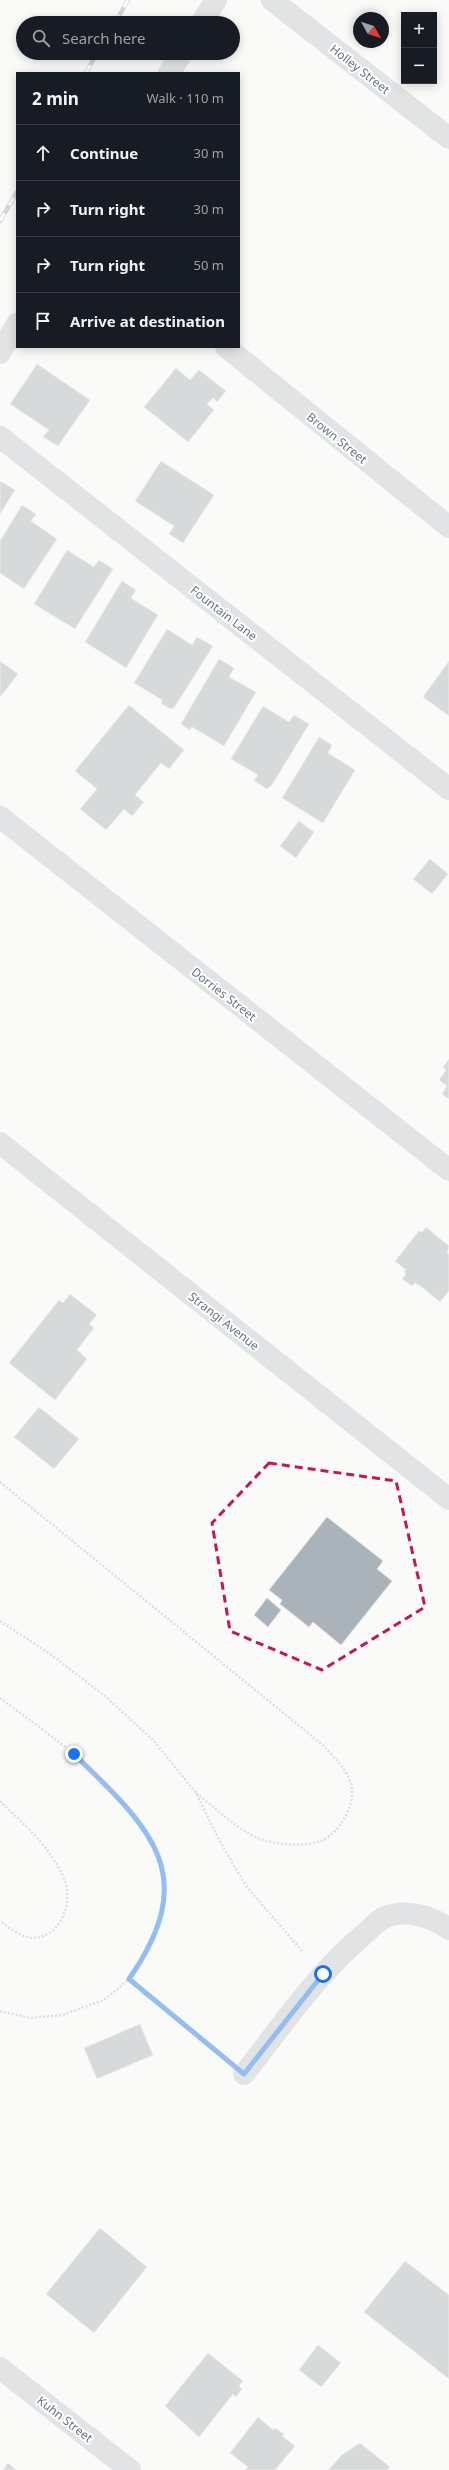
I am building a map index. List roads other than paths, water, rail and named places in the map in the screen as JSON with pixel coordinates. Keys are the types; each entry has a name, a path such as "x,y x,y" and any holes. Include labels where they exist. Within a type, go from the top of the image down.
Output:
{"street":[{"path":"206,16 216,0"},
{"name":"Holley Street","path":"272,0 449,138"},
{"path":"170,72 177,60"},
{"path":"0,354 16,326"},
{"name":"Brown Street","path":"227,348 449,527"},
{"name":"Fountain Lane","path":"0,437 449,789"},
{"name":"Dorries Street","path":"0,817 449,1170"},
{"name":"Strangi Avenue","path":"0,1143 449,1499"},
{"path":"244,2074 323,1974 343,1952 383,1918 413,1913 439,1922 449,1929"},
{"name":"Kuhn Street","path":"0,2368 130,2470"}],"railway":[{"path":"119,16 128,0"},
{"path":"87,72 93,60"},
{"path":"0,221 16,194"}]}
